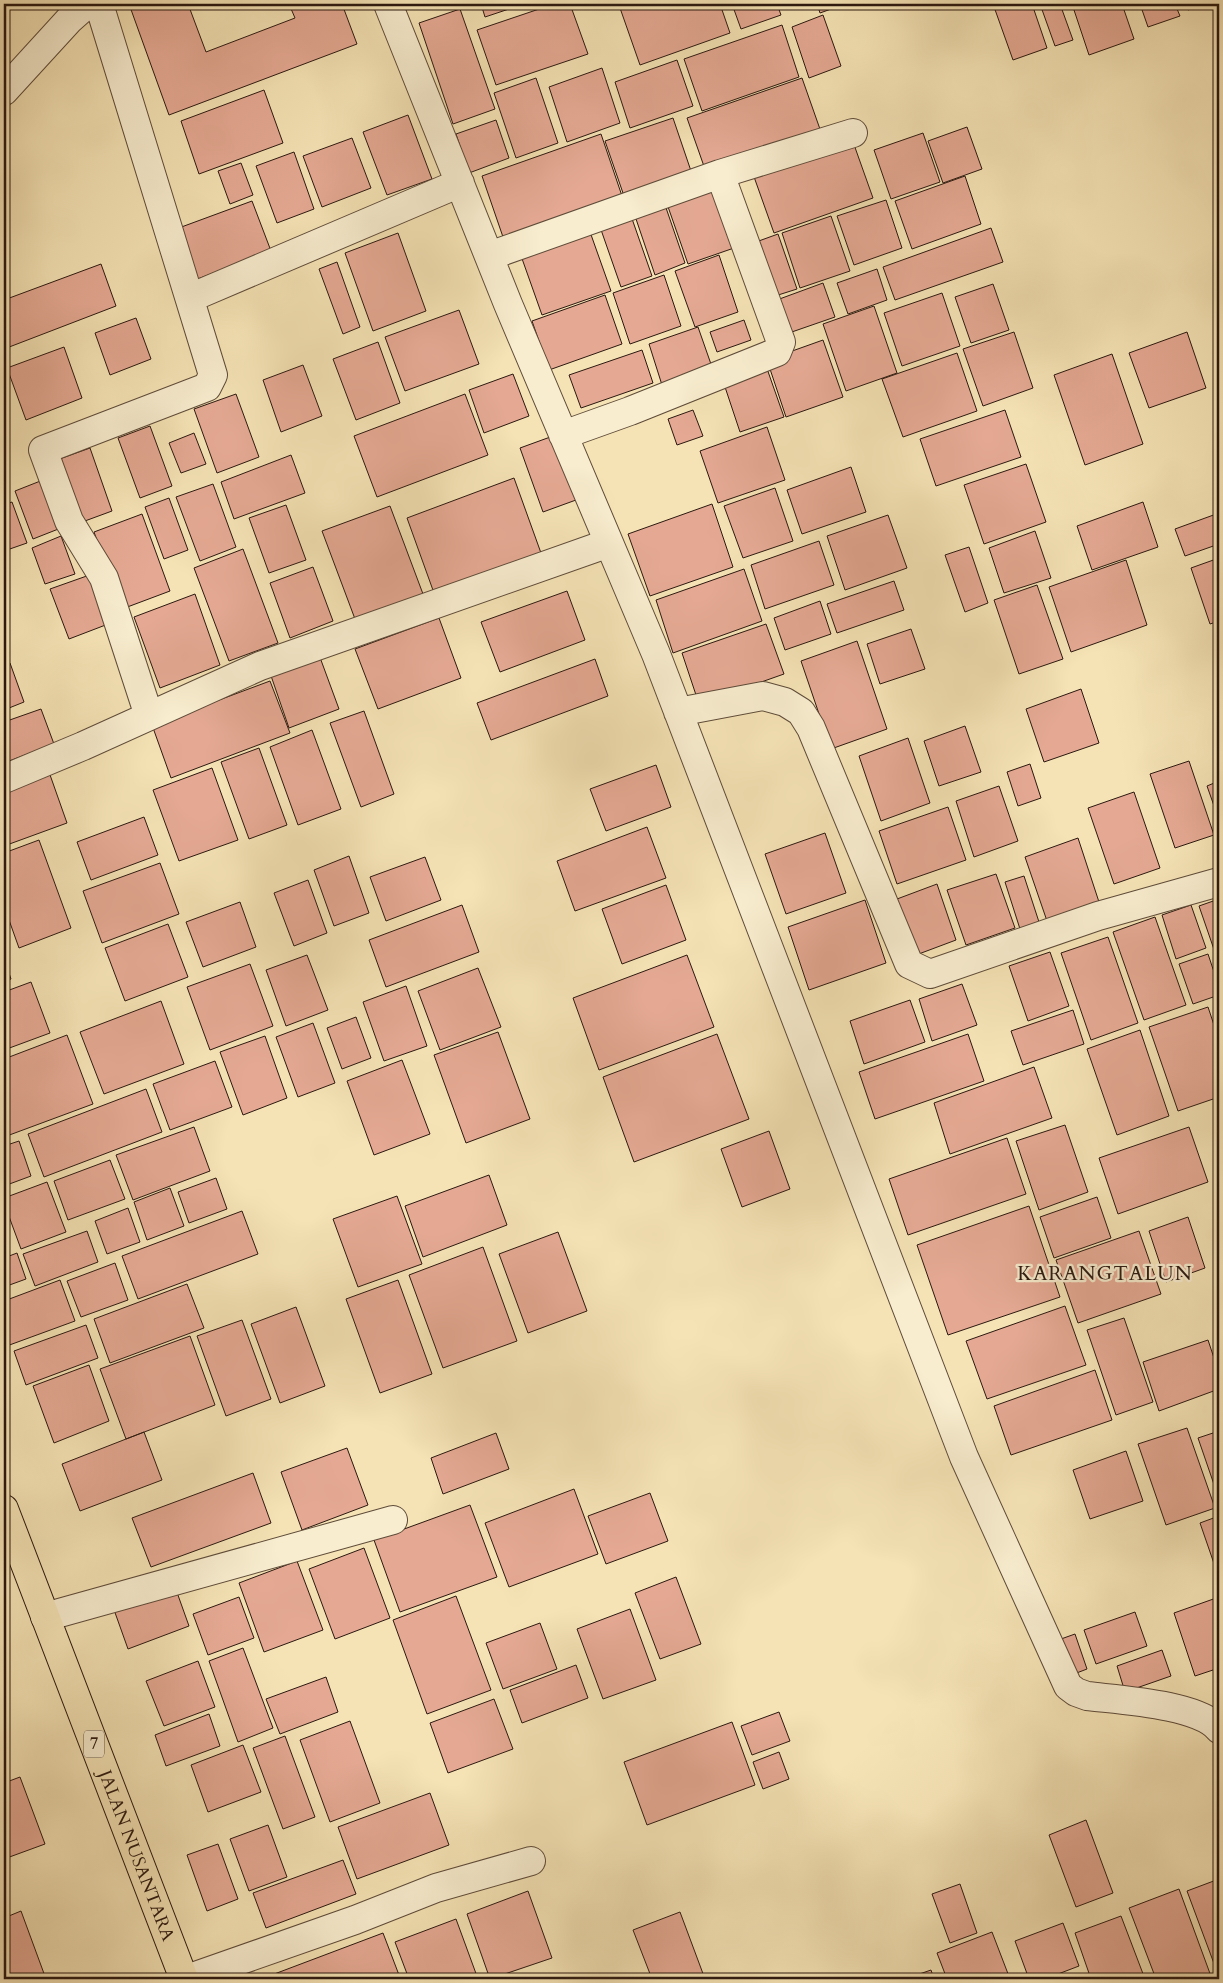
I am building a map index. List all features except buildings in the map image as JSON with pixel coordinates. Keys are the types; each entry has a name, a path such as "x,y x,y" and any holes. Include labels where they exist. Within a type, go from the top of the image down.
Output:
{"highway":[{"name":"JALAN NUSANTARA","path":"4,1509 185,1979"}],"street":[{"path":"4,91 69,20 87,4"},
{"path":"99,4 213,375 207,387 43,450 68,521 104,578 149,716"},
{"path":"388,4 489,256 678,712 964,1457 1068,1686 1076,1692 1087,1696 1160,1704 1200,1716 1219,1729"},
{"path":"489,256 720,174 853,133"},
{"path":"563,435 630,412 777,352 781,342 720,174"},
{"path":"190,298 460,183"},
{"path":"4,779 83,746 260,666 609,543"},
{"path":"678,712 764,696 785,702 801,712 811,728 909,964 923,972 930,974 1098,916 1219,882"},
{"path":"45,1618 393,1520"},
{"path":"185,1979 355,1920 436,1888 531,1861"}],"district":[{"name":"KARANGTALUN","path":"1105,1273"}]}
